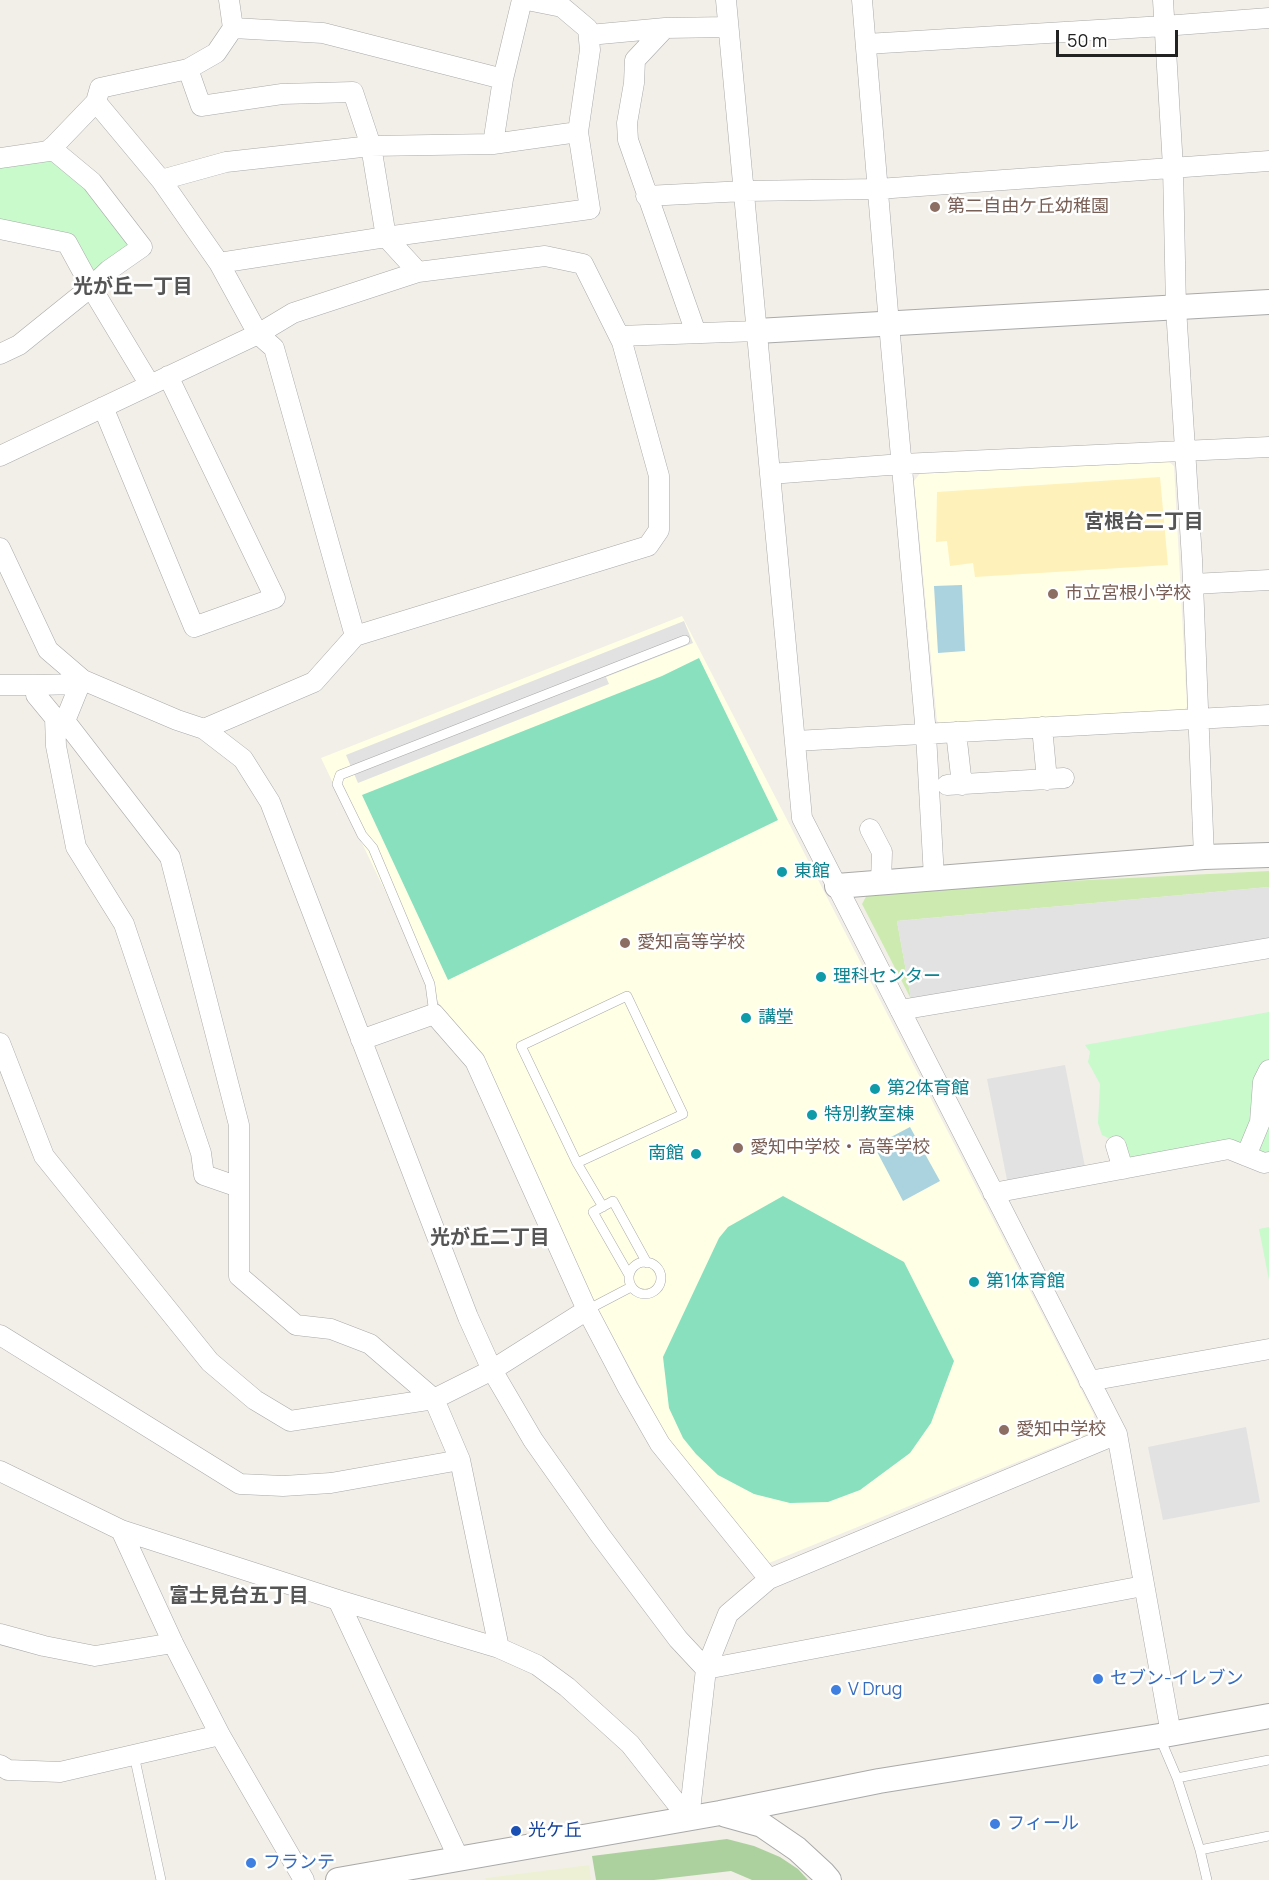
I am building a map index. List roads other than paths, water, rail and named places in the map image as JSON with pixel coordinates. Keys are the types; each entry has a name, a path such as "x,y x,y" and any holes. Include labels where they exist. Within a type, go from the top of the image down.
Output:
{"street":[{"path":"0,158 49,151 96,102 100,88 188,69 216,53 233,28 229,0"},
{"path":"493,144 503,79 522,0"},
{"path":"219,263 590,209 578,132 590,50 588,29 561,7 527,0"},
{"path":"726,0 802,818 1117,1434 1165,1735"},
{"path":"862,0 926,734 934,878"},
{"path":"1163,0 1173,167 1176,308 1193,584 1204,857"},
{"path":"866,44 1269,18"},
{"path":"589,35 664,28 728,27"},
{"path":"233,28 323,33 503,79"},
{"path":"664,28 635,60 634,83 627,123 628,140 696,333"},
{"path":"188,69 201,106 282,94 353,92 371,146 386,237 418,272"},
{"path":"96,102 161,180 219,263 258,334 274,348 355,636"},
{"path":"161,180 226,162 371,146 493,144 578,132"},
{"path":"0,354 19,345 109,270 142,246 92,182 51,148"},
{"path":"646,196 745,190 878,189 1269,161"},
{"path":"0,229 67,243 91,287 159,381 275,598 194,627 103,407"},
{"path":"0,456 258,334 293,313 418,272 545,256 583,264 619,336 659,476 658,530 648,546 355,636 314,682 204,729"},
{"path":"619,336 757,331 1269,302"},
{"path":"770,474 902,464 1269,447"},
{"path":"0,548 48,650 81,682 204,729 243,759 270,802 468,1317 492,1370 533,1440 600,1535 678,1639 706,1669"},
{"path":"1193,584 1269,580"},
{"path":"0,685 81,682"},
{"path":"81,682 60,719 57,746 76,847 124,924 201,1153 204,1175 230,1184 239,1183"},
{"path":"36,685 36,695 60,719 170,857 239,1125 239,1276 296,1325 331,1329 370,1344 434,1399 460,1460 499,1648"},
{"path":"795,741 1269,715"},
{"path":"956,732 954,785 1055,779 1042,727"},
{"path":"870,829 882,852 881,883"},
{"path":"837,886 1204,857 1269,855"},
{"path":"900,1010 1269,948"},
{"path":"361,1040 434,1014 475,1061 587,1310 628,1388 660,1444 769,1579"},
{"path":"0,1043 44,1156 210,1362 255,1400 290,1421 434,1399 492,1370 587,1310"},
{"path":"1246,1156 1260,1122 1263,1082 1269,1070"},
{"path":"1116,1146 1123,1169"},
{"path":"993,1193 1229,1149 1264,1163 1269,1162"},
{"path":"0,1335 240,1484 283,1486 330,1483 460,1460"},
{"path":"1089,1381 1269,1349"},
{"path":"689,1819 706,1669 728,1614 769,1579 1117,1434"},
{"path":"0,1471 121,1530 338,1600 499,1648 537,1665 567,1687 630,1744 689,1819"},
{"path":"121,1530 173,1643 220,1735 304,1880"},
{"path":"706,1669 1143,1586"},
{"path":"338,1600 459,1859"},
{"path":"0,1634 95,1656 173,1643"},
{"path":"338,1880 689,1819 879,1781 1269,1716"},
{"path":"0,1764 8,1770 60,1772 220,1735"},
{"path":"720,1813 762,1825 797,1849 829,1880"}],"lane":[{"path":"434,1014 430,984 373,848 362,835 338,784 340,775 685,640"},
{"path":"577,1164 683,1114 627,996 521,1046 577,1164 603,1207"},
{"path":"613,1202 647,1263 657,1268 660,1279 655,1291 642,1294 631,1287 629,1275 594,1212 603,1207 613,1202"},
{"path":"629,1275 636,1265 647,1263"},
{"path":"587,1310 631,1287"},
{"path":"1165,1735 1207,1880"},
{"path":"134,1755 161,1880"},
{"path":"1177,1778 1269,1761"},
{"path":"1200,1850 1269,1836"}],"water":[{"path":"962,585 965,651 938,653 934,586"},
{"path":"910,1127 940,1181 903,1201 874,1146"}],"place":[{"name":"第二自由ケ丘幼稚園","path":"935,207"},
{"name":"市立宮根小学校","path":"1053,594"},
{"name":"東館","path":"782,872"},
{"name":"愛知高等学校","path":"625,943"},
{"name":"理科センター","path":"821,977"},
{"name":"講堂","path":"746,1018"},
{"name":"第2体育館","path":"875,1089"},
{"name":"特別教室棟","path":"812,1115"},
{"name":"愛知中学校・高等学校","path":"738,1148"},
{"name":"南館","path":"696,1154"},
{"name":"第1体育館","path":"974,1282"},
{"name":"愛知中学校","path":"1004,1430"},
{"name":"セブン-イレブン","path":"1098,1679"},
{"name":"V Drug","path":"836,1690"},
{"name":"フィール","path":"995,1824"},
{"name":"光ケ丘","path":"516,1831"},
{"name":"フランテ","path":"251,1863"}],"district":[{"name":"光が丘一丁目","path":"133,287"},
{"name":"宮根台二丁目","path":"1144,522"},
{"name":"光が丘二丁目","path":"490,1238"},
{"name":"富士見台五丁目","path":"239,1596"}]}
